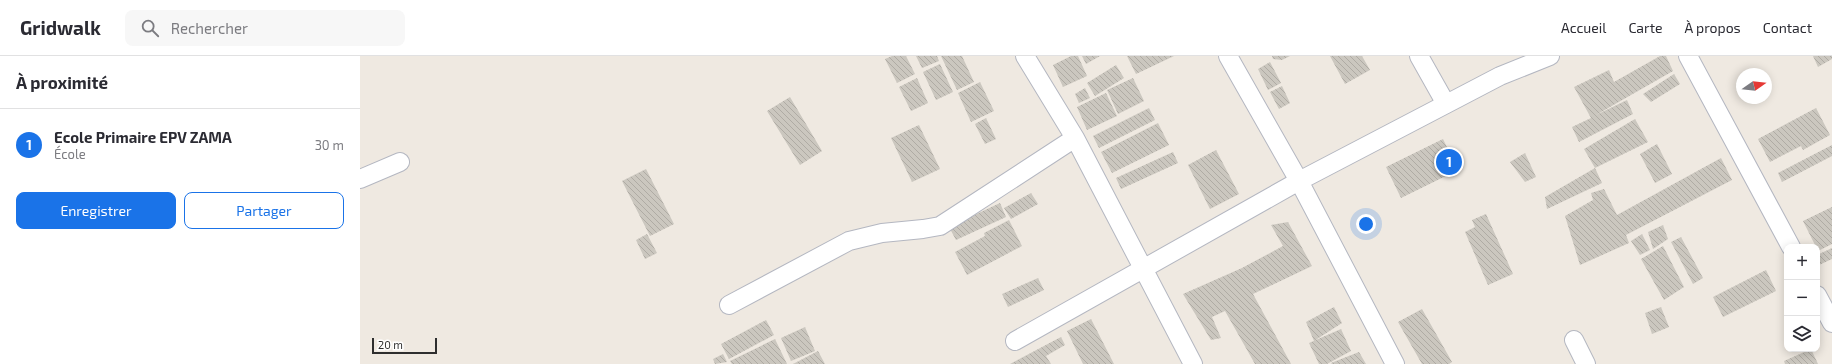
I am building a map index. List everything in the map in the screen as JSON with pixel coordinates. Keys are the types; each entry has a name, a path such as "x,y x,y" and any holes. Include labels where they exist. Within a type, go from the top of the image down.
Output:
{"street":[{"path":"1025,56 1076,138 1193,364"},
{"path":"1228,56 1299,181 1395,364"},
{"path":"1419,56 1446,104"},
{"path":"1015,341 1299,181 1500,76 1550,56"},
{"path":"1688,56 1789,244"},
{"path":"729,305 849,241 882,233 940,226 1076,138"},
{"path":"360,179 400,162"},
{"path":"1820,301 1832,323"},
{"path":"1574,340 1586,364"}],"building":[{"path":"892,56 906,56 915,74 897,83 885,59"},
{"path":"916,56 937,56 939,61 922,68"},
{"path":"941,56 962,56 974,82 957,90"},
{"path":"1071,56 1078,56 1087,76 1063,87 1053,65"},
{"path":"1082,56 1100,56 1086,64"},
{"path":"1127,56 1174,56 1136,74"},
{"path":"1272,56 1290,56 1282,60 1273,59"},
{"path":"1330,56 1362,56 1370,70 1345,84"},
{"path":"1660,56 1666,56 1673,71 1596,115 1627,100 1633,114 1579,142 1572,127 1591,118 1574,87 1609,70 1614,82"},
{"path":"1813,56 1832,56 1832,59 1818,67"},
{"path":"1270,62 1281,83 1268,90 1258,69"},
{"path":"940,64 953,92 936,100 923,72"},
{"path":"1116,65 1124,78 1095,96 1087,83"},
{"path":"1674,74 1680,84 1651,102 1643,94"},
{"path":"917,78 928,103 911,111 899,87"},
{"path":"1133,78 1144,101 1118,114 1107,90"},
{"path":"980,82 994,111 971,122 958,93"},
{"path":"1282,86 1290,103 1279,109 1270,92"},
{"path":"1085,88 1090,98 1079,103 1075,94"},
{"path":"1106,93 1117,116 1087,130 1077,107"},
{"path":"790,97 822,151 800,165 767,111"},
{"path":"1149,108 1155,120 1099,148 1093,136"},
{"path":"1816,108 1830,135 1803,150 1801,146 1770,162 1758,139"},
{"path":"986,118 996,139 985,144 975,124"},
{"path":"1635,119 1648,142 1595,168 1584,149"},
{"path":"1158,123 1169,145 1112,173 1101,152"},
{"path":"919,125 940,169 912,182 891,138"},
{"path":"1443,139 1458,170 1401,198 1386,167"},
{"path":"1657,144 1672,174 1655,183 1640,154"},
{"path":"1832,145 1832,156 1782,182 1778,173"},
{"path":"1216,150 1239,194 1210,209 1188,165"},
{"path":"1173,152 1178,163 1121,189 1116,178"},
{"path":"1525,153 1536,177 1525,182 1510,162"},
{"path":"1721,158 1732,180 1626,235 1629,243 1580,265 1565,216 1593,200 1591,193 1604,189 1617,215"},
{"path":"1595,168 1602,183 1547,209 1545,197"},
{"path":"646,169 674,224 650,236 622,181"},
{"path":"1031,193 1038,204 1011,219 1004,208"},
{"path":"1000,203 1006,217 956,240 949,227"},
{"path":"1832,207 1832,244 1820,250 1820,244 1814,244 1803,221"},
{"path":"1486,214 1513,274 1488,285 1465,232 1475,227 1472,220"},
{"path":"1009,220 1022,246 967,275 955,252 985,236 984,233"},
{"path":"1288,222 1312,266 1253,294 1291,364 1255,364 1225,311 1212,317 1221,338 1211,340 1183,294 1242,268 1283,246 1271,225"},
{"path":"1663,225 1668,239 1653,249 1648,232"},
{"path":"647,234 657,253 645,259 636,240"},
{"path":"1642,234 1650,250 1640,255 1631,241"},
{"path":"1681,237 1703,278 1693,284 1671,242"},
{"path":"1663,246 1684,287 1664,300 1641,259"},
{"path":"1832,248 1832,259 1820,265 1820,254"},
{"path":"1766,270 1776,291 1723,317 1713,297"},
{"path":"1038,278 1044,290 1008,307 1002,294"},
{"path":"1334,307 1342,323 1314,341 1306,322"},
{"path":"1661,307 1669,327 1652,334 1645,313"},
{"path":"1422,309 1452,362 1449,364 1422,364 1398,322"},
{"path":"1091,319 1114,364 1083,364 1067,331"},
{"path":"766,320 774,335 729,359 721,344"},
{"path":"805,327 815,351 791,361 781,338"},
{"path":"1341,329 1351,351 1327,364 1319,364 1309,343"},
{"path":"1061,337 1065,345 1046,356 1051,364 1010,364"},
{"path":"775,339 787,364 732,364 730,361"},
{"path":"818,351 825,364 793,364"},
{"path":"1359,352 1366,364 1331,363"},
{"path":"1804,352 1812,352 1818,364 1785,364 1784,361"},
{"path":"723,354 727,362 715,364 713,359"}],"place":[{"name":"Ecole Primaire EPV ZAMA","path":"1449,162"}]}
